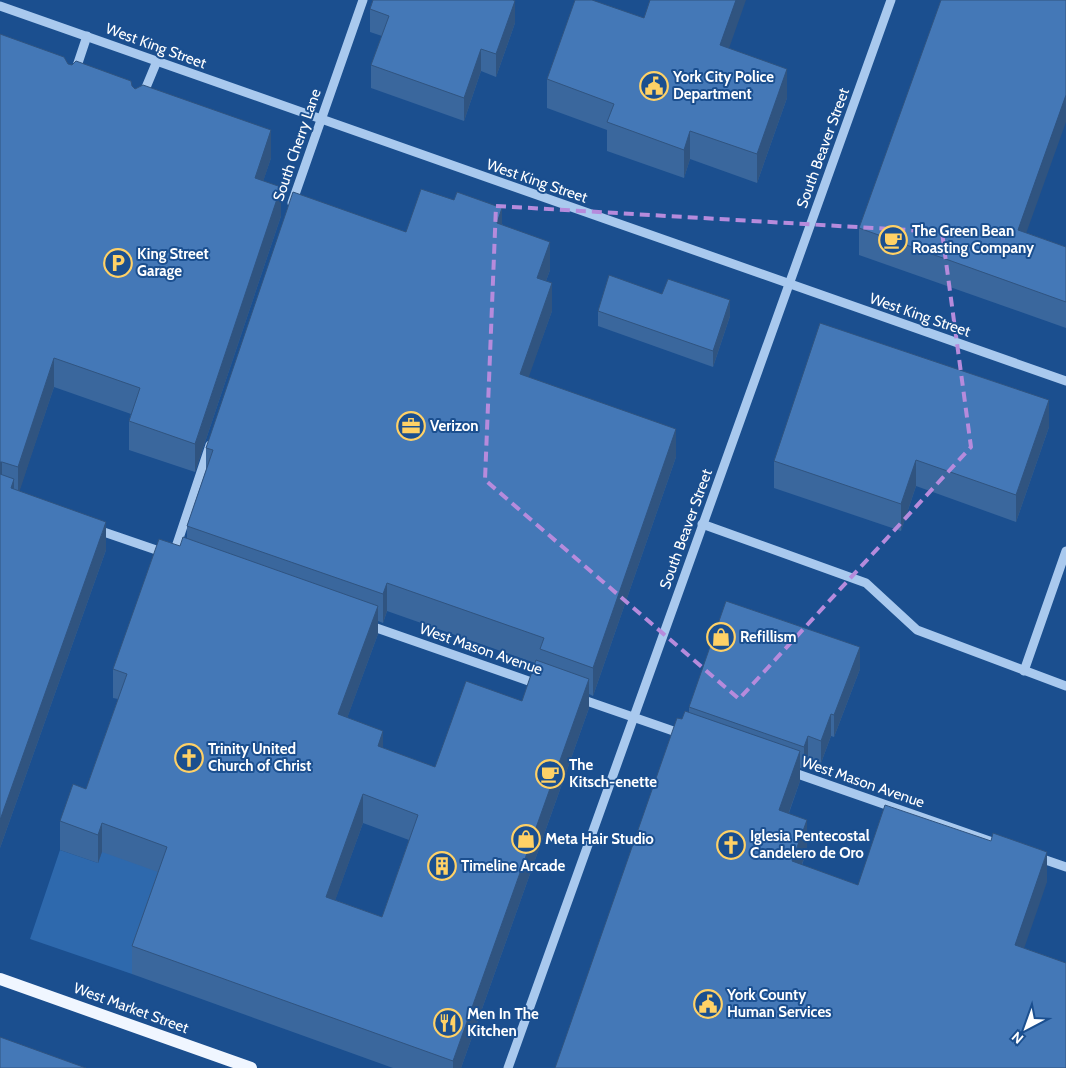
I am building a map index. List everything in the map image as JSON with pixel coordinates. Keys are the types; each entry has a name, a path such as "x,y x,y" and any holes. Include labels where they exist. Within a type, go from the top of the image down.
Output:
{"main road":[{"name":"West Market Street","path":"0,979 251,1068"}],"street":[{"name":"South Cherry Lane","path":"288,215 363,0"},
{"name":"South Beaver Street","path":"508,1068 891,0"},
{"name":"West King Street","path":"0,6 1066,381"},
{"path":"73,79 88,36"},
{"path":"140,103 157,60"},
{"path":"172,556 214,433"},
{"path":"702,524 866,583 917,630 1066,686"},
{"path":"88,527 182,559"},
{"path":"1024,671 1066,551"},
{"name":"West Mason Avenue","path":"360,622 548,688"},
{"path":"567,694 689,737"},
{"name":"West Mason Avenue","path":"784,769 1010,848"},
{"path":"1028,854 1066,867"}],"highlighted area":[{"path":"496,206 942,232 971,447 739,699 485,480"}],"shaded area":[{"path":"104,845 167,876 132,974 30,939 60,850 98,863"}],"building":[{"path":"373,0 515,1 496,54 481,49 464,98 371,65 389,16 370,9"},
{"name":"York City Police Department","path":"575,0 592,0 644,18 650,0 736,0 720,45 787,69 757,154 690,131 684,150 607,122 614,104 547,79"},
{"path":"941,0 1066,0 1066,95 1018,230 1066,247 1066,302 859,228"},
{"name":"King Street Garage","path":"0,34 64,57 68,64 72,65 76,61 131,81 135,89 143,85 271,130 255,178 281,187 195,444 129,421 140,388 54,358 18,467 0,462"},
{"name":"Verizon","path":"421,189 454,200 457,192 502,208 497,223 550,242 537,278 552,283 520,374 676,429 593,668 540,649 544,638 387,583 383,594 187,526 213,450 206,448 293,192 406,232"},
{"path":"609,275 662,294 668,279 730,300 713,351 598,311"},
{"path":"820,323 1049,400 1016,495 916,460 901,504 774,461"},
{"path":"0,474 14,479 11,488 106,522 0,820"},
{"path":"183,537 378,606 338,714 383,731 378,746 435,767 466,681 522,701 536,660 589,679 453,1061 132,946 167,847 102,823 98,835 60,821 73,784 86,789 127,674 113,669 159,539 180,546","holes":["363,794 418,815 382,917 326,897"]},
{"path":"726,601 860,647 834,715 831,714 821,741 808,736 804,747 689,707"},
{"path":"685,711 800,751 779,810 807,820 792,861 858,885 885,805 991,841 993,833 1047,852 1015,945 1066,963 1066,1068 555,1068 677,718 682,719"},
{"path":"0,1037 86,1068 0,1068"}],"place":[{"name":"York City Police Department","path":"654,86"},
{"name":"The Green Bean Roasting Company","path":"893,240"},
{"name":"King Street Garage","path":"118,263"},
{"name":"Verizon","path":"411,426"},
{"name":"Refillism","path":"721,637"},
{"name":"Trinity United Church of Christ","path":"189,758"},
{"name":"The Kitsch-enette","path":"550,774"},
{"name":"Meta Hair Studio","path":"526,839"},
{"name":"Iglesia Pentecostal Candelero de Oro","path":"731,845"},
{"name":"Timeline Arcade","path":"442,866"},
{"name":"York County Human Services","path":"708,1004"},
{"name":"Men In The Kitchen","path":"448,1023"}]}
